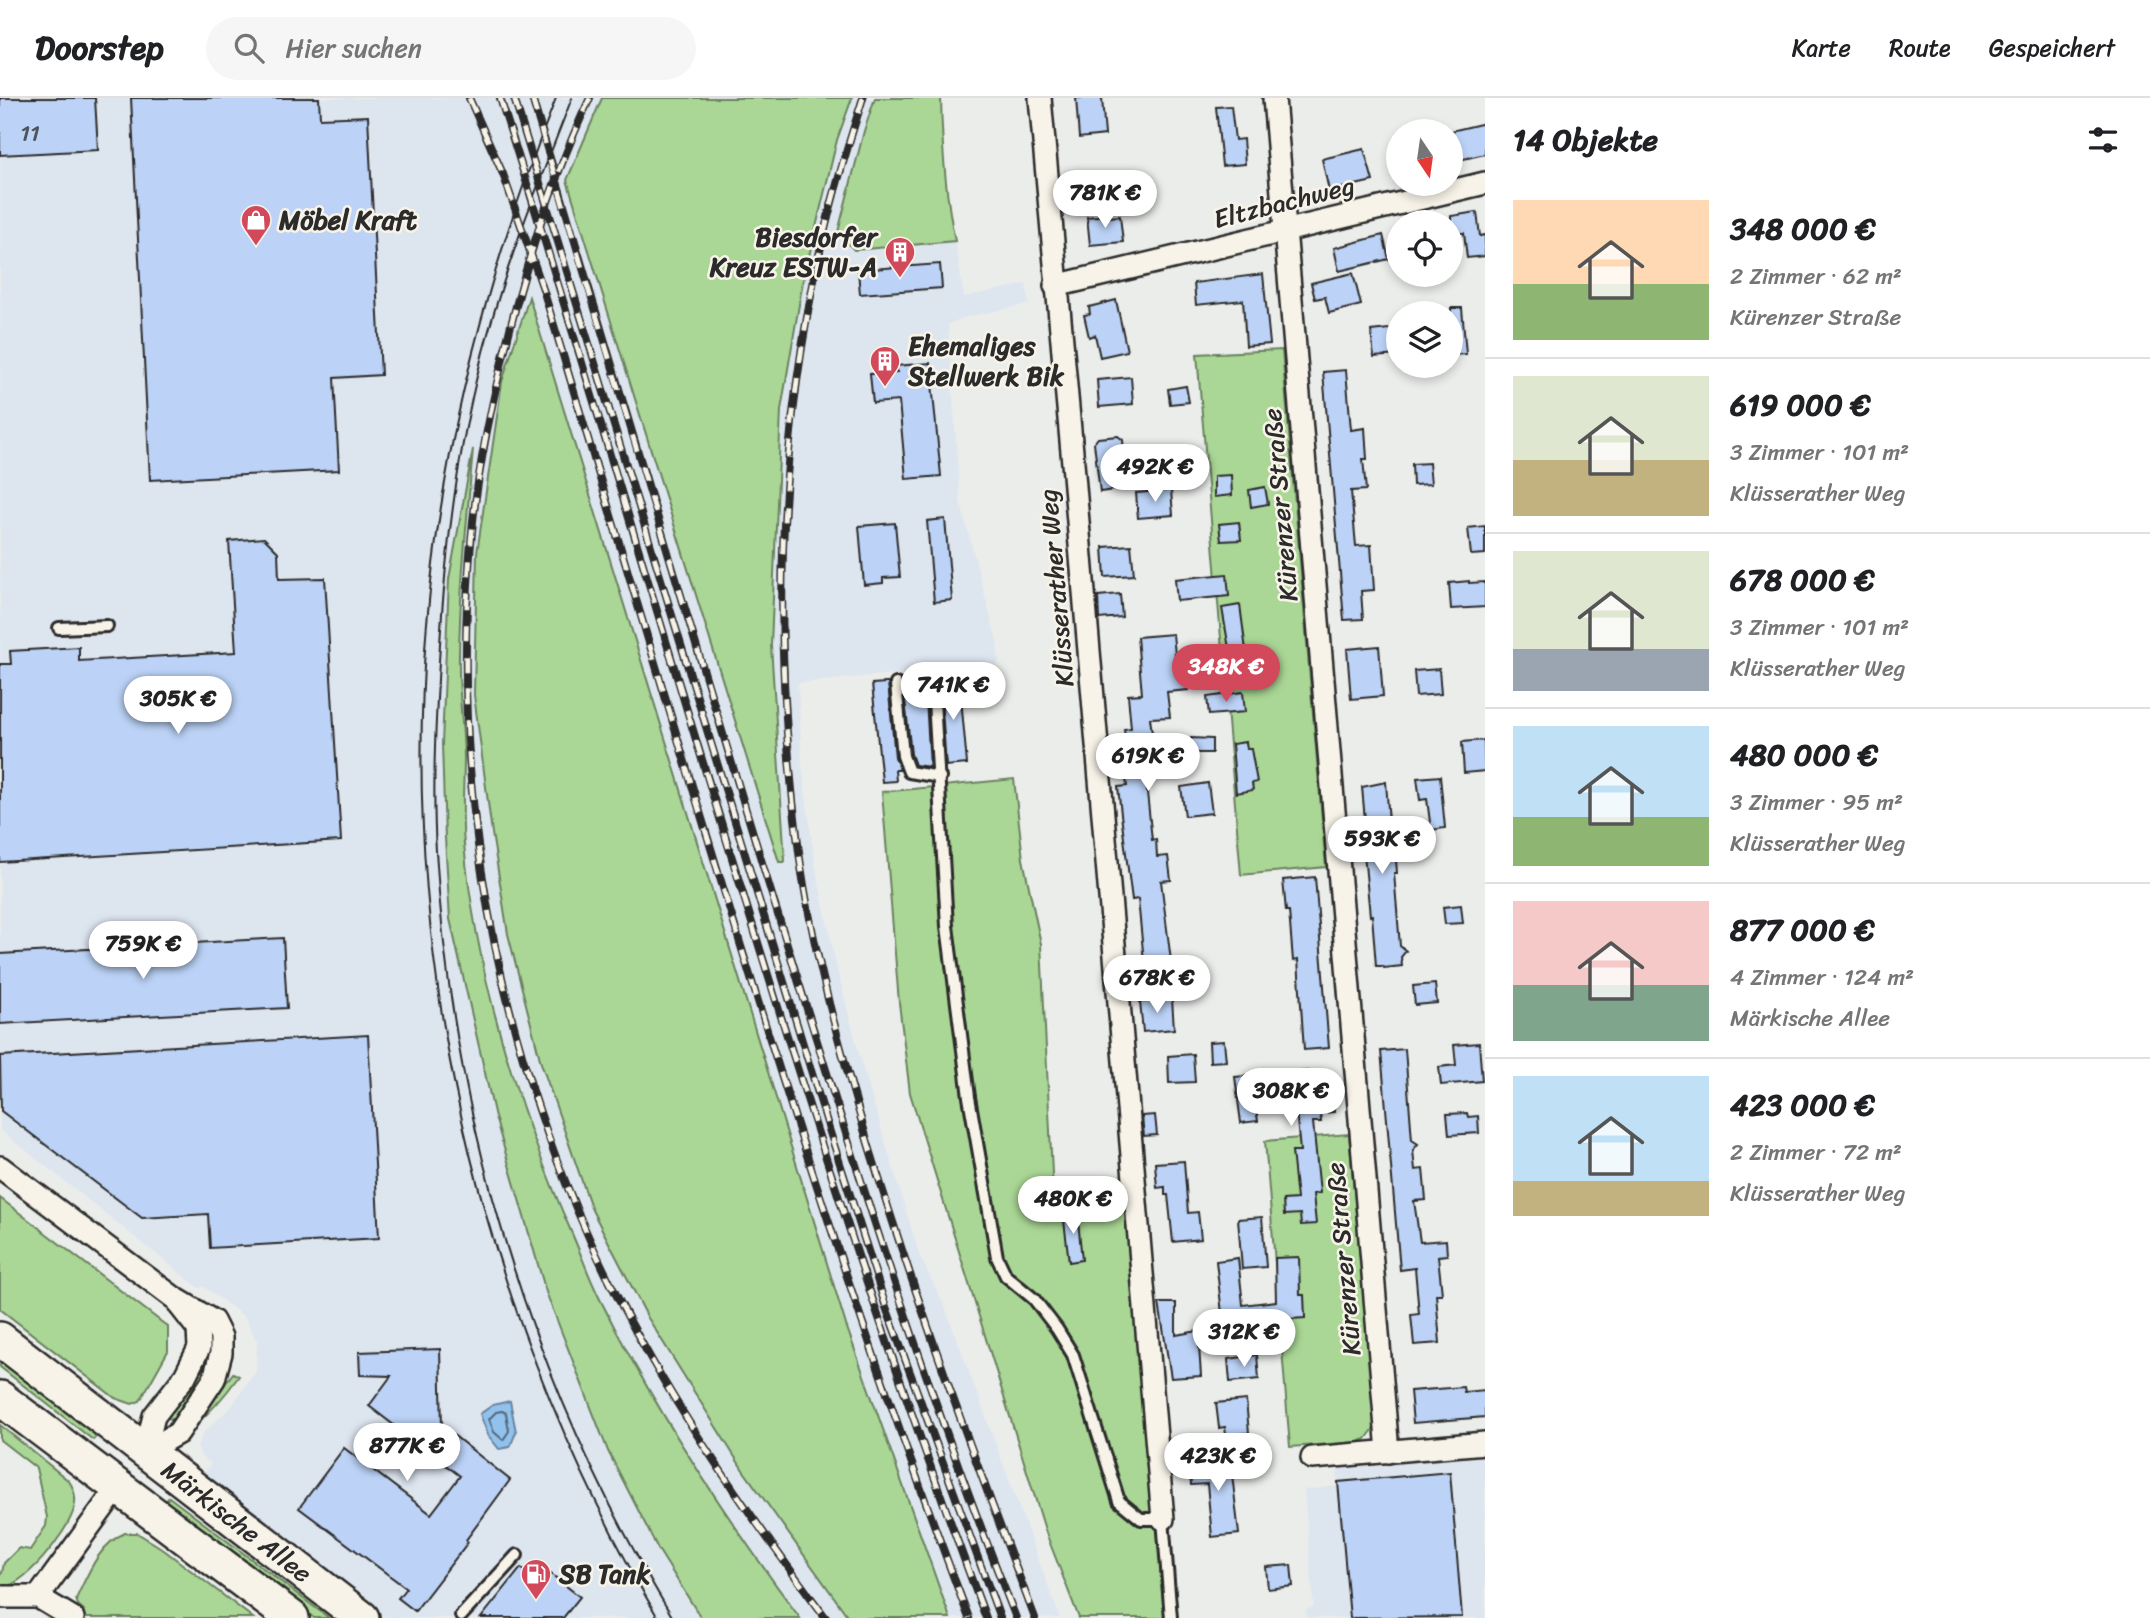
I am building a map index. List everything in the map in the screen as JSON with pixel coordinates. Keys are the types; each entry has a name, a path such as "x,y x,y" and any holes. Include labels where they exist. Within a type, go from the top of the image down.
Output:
{"main road":[{"name":"Märkische Allee","path":"0,1339 362,1618"},
{"name":"Märkische Allee","path":"0,1398 292,1618"},
{"name":"Märkische Allee","path":"119,1486 145,1452"}],"street":[{"name":"Klüsserather Weg","path":"1040,98 1163,1519"},
{"name":"Kürenzer Straße","path":"1274,98 1388,1452"},
{"name":"Eltzbachweg","path":"1055,286 1485,183"},
{"path":"0,1167 173,1297 213,1321 221,1337 221,1353 214,1379 178,1433 145,1452"},
{"path":"1312,1458 1485,1444"},
{"name":"Märkische Allee","path":"38,1597 119,1486"},
{"path":"0,1597 38,1597 73,1618"}],"lane":[{"path":"59,628 107,626"},
{"path":"933,682 949,939 969,1097 997,1257 1006,1276 1034,1299 1073,1355 1119,1501 1141,1519 1163,1519"},
{"path":"896,684 902,756 909,772 940,778"},
{"name":"Klüsserather Weg","path":"1163,1519 1171,1618"},
{"path":"461,1617 517,1555"},
{"path":"461,1617 472,1615 477,1618"}],"shaded area":[{"path":"0,98 602,98 567,180 784,862 771,645 781,410 803,281 837,140 852,98 875,98 864,131 854,250 955,241 964,297 1026,284 1029,304 966,317 948,324 960,501 997,642 999,664 798,683 802,766 815,864 836,965 862,1065 920,1257 945,1307 1060,1618 950,1618 942,1600 846,1325 529,298 502,382 477,553 474,695 508,934 541,1063 592,1210 648,1318 743,1470 849,1618 800,1618 753,1554 666,1420 602,1304 558,1202 521,1103 499,1028 477,933 464,843 464,755 459,660 471,458 449,579 445,838 450,919 495,1116 546,1292 608,1451 658,1549 701,1618 386,1618 201,1479 211,1464 197,1448 203,1433 230,1408 256,1371 257,1341 245,1317 204,1287 199,1288 0,1130"},
{"path":"1485,1456 1485,1618 1307,1618 1306,1610 1314,1607 1304,1490 1338,1486 1337,1469"}],"green space":[{"path":"602,98 852,98 837,140 803,281 781,410 771,645 785,862 779,862 567,180"},
{"path":"875,98 941,98 945,170 955,241 854,250 838,232"},
{"path":"529,297 846,1325 950,1618 849,1618 743,1470 648,1318 592,1210 541,1063 508,934 474,695 477,553 502,382"},
{"path":"1282,350 1326,867 1241,875 1197,354"},
{"path":"473,449 460,630 459,681 464,757 463,833 479,945 503,1044 518,1094 553,1189 591,1280 624,1346 695,1466 800,1618 701,1618 658,1549 608,1451 546,1292 495,1117 450,919 445,838 442,744 449,579"},
{"path":"1014,779 1023,859 1041,944 1053,1194 1128,1187 1165,1618 1079,1618 1046,1533 910,1093 899,1003 882,792"},
{"path":"1349,1134 1375,1427 1366,1439 1358,1442 1290,1447 1265,1141"},
{"path":"0,1198 168,1327 168,1351 140,1401 132,1404 115,1398 0,1309"},
{"path":"0,1358 99,1434 93,1440 0,1367"},
{"path":"209,1362 213,1363 175,1422 166,1416"},
{"path":"233,1373 239,1376 196,1424"},
{"path":"0,1425 69,1481 75,1500 69,1522 43,1558 21,1579 0,1588 0,1574 4,1563 19,1548 30,1550 46,1526 47,1517 36,1468 0,1440"},
{"path":"169,1497 329,1618 314,1618 163,1505"},
{"path":"125,1533 137,1533 160,1547 253,1618 82,1616 84,1610 76,1599 90,1570 108,1544"}],"water":[{"path":"510,1401 516,1432 510,1447 499,1449 488,1435 480,1414 493,1405"}],"building":[{"path":"0,98 95,98 98,150 0,155"},
{"name":"Möbel Kraft","path":"131,98 319,98 320,118 368,116 381,375 334,378 339,470 150,480"},
{"path":"1076,98 1102,98 1105,135 1079,138"},
{"path":"1231,106 1235,140 1243,139 1245,164 1222,166 1216,107"},
{"path":"1485,123 1485,154 1463,159 1463,128"},
{"path":"1364,149 1373,181 1329,191 1322,159"},
{"path":"1477,212 1480,236 1485,235 1485,256 1467,258 1463,214"},
{"path":"1120,216 1123,242 1090,245 1087,217"},
{"path":"1383,235 1386,260 1339,271 1334,248"},
{"name":"Biesdorfer Kreuz ESTW-A","path":"940,264 942,288 860,294 858,270"},
{"path":"1353,273 1361,305 1329,313 1325,297 1315,299 1311,283"},
{"path":"1263,274 1270,344 1246,346 1243,300 1196,305 1194,283"},
{"path":"1116,300 1127,351 1100,357 1095,335 1089,337 1084,315 1090,314 1089,307"},
{"path":"1463,320 1466,354 1463,354"},
{"path":"1386,329 1386,356 1374,357 1371,331"},
{"path":"930,363 941,476 906,479 899,401 873,403 870,374 897,372 896,366"},
{"path":"1346,370 1351,430 1365,428 1367,459 1363,459 1366,490 1351,491 1356,546 1371,545 1374,590 1361,591 1363,619 1344,620 1323,372"},
{"path":"1131,377 1133,404 1099,407 1097,380"},
{"path":"1186,386 1189,402 1170,404 1168,389"},
{"path":"1118,436 1123,440 1127,488 1100,492 1094,443 1098,438"},
{"path":"1429,463 1431,484 1413,485 1412,464"},
{"path":"1231,475 1232,495 1214,497 1214,476"},
{"path":"1265,487 1268,504 1251,507 1249,490"},
{"path":"1171,490 1173,515 1138,518 1136,493"},
{"path":"945,519 952,600 934,602 927,521"},
{"path":"1239,522 1241,540 1221,541 1219,524"},
{"path":"895,523 900,577 883,578 883,583 864,585 859,526"},
{"path":"1485,526 1485,554 1471,555 1468,528"},
{"path":"264,538 278,552 279,579 325,578 341,841 0,862 0,664 11,664 10,651 79,647 79,661 236,652 229,541"},
{"path":"1131,545 1134,575 1105,577 1103,547"},
{"path":"1227,574 1229,596 1177,601 1175,579"},
{"path":"1485,582 1485,607 1451,609 1449,583"},
{"path":"1120,594 1122,617 1099,619 1098,596"},
{"path":"1240,605 1247,658 1231,660 1222,608"},
{"path":"1173,634 1176,665 1186,664 1188,690 1167,692 1170,717 1150,718 1156,762 1144,764 1152,840 1156,839 1157,857 1168,856 1171,880 1161,881 1172,969 1145,972 1138,899 1132,900 1118,787 1127,786 1120,738 1125,737 1124,729 1131,728 1128,695 1142,694 1137,637"},
{"path":"1379,646 1383,696 1351,699 1347,649"},
{"path":"1439,669 1441,694 1416,696 1414,671"},
{"path":"959,676 967,764 946,766 940,678"},
{"path":"926,679 930,767 915,765 911,754 903,681"},
{"path":"888,683 895,757 900,770 895,770 896,781 882,782 872,684"},
{"path":"1243,692 1245,712 1209,715 1207,697"},
{"path":"1191,738 1212,739 1212,753 1190,753"},
{"path":"1484,740 1485,771 1464,773 1462,742"},
{"path":"1246,742 1247,749 1251,749 1257,782 1252,783 1253,790 1236,793 1232,744"},
{"path":"1440,776 1445,828 1431,830 1427,799 1420,800 1417,778"},
{"path":"1386,782 1389,822 1393,822 1400,946 1406,951 1401,957 1402,966 1384,968 1376,966 1363,843 1367,843 1362,787"},
{"path":"1208,783 1212,813 1185,816 1181,787"},
{"path":"1315,877 1329,1048 1304,1050 1298,960 1293,961 1289,911 1286,911 1283,880"},
{"path":"1461,905 1463,923 1445,924 1443,907"},
{"path":"283,938 287,1008 0,1024 0,954"},
{"path":"1435,984 1437,1003 1415,1005 1413,986"},
{"path":"1172,999 1174,1029 1143,1032 1140,1002"},
{"path":"368,1035 379,1238 210,1248 208,1214 142,1218 1,1111 0,1056"},
{"path":"1224,1041 1226,1061 1210,1062 1209,1042"},
{"path":"1479,1043 1482,1081 1441,1085 1439,1067 1456,1065 1454,1045"},
{"path":"1405,1049 1412,1140 1418,1144 1413,1150 1415,1170 1423,1169 1426,1200 1414,1201 1420,1242 1446,1240 1447,1255 1438,1256 1442,1294 1436,1294 1440,1343 1414,1345 1411,1315 1419,1314 1415,1268 1400,1270 1381,1051"},
{"path":"1193,1054 1195,1082 1169,1083 1168,1056"},
{"path":"1309,1071 1311,1092 1332,1090 1334,1112 1320,1113 1321,1122 1313,1122 1320,1193 1313,1194 1316,1224 1301,1225 1300,1214 1284,1215 1283,1200 1297,1199 1292,1151 1300,1151 1295,1100 1255,1103 1258,1121 1241,1123 1235,1077"},
{"path":"1467,1113 1468,1117 1478,1116 1479,1133 1449,1135 1447,1114"},
{"path":"1155,1115 1157,1135 1144,1136 1142,1116"},
{"path":"1184,1161 1188,1213 1198,1212 1201,1239 1173,1242 1168,1195 1165,1195 1165,1187 1157,1188 1155,1163"},
{"path":"1077,1211 1082,1260 1069,1262 1063,1212"},
{"path":"1262,1217 1266,1267 1242,1269 1238,1219"},
{"path":"1299,1257 1300,1295 1304,1295 1305,1318 1274,1320 1275,1325 1224,1331 1216,1261 1238,1258 1243,1305 1276,1301 1275,1258"},
{"path":"1159,1303 1176,1303 1176,1335 1198,1331 1201,1376 1171,1378"},
{"path":"440,1349 442,1426 510,1480 466,1540 468,1542 415,1611 398,1598 406,1588 299,1508 344,1448 431,1514 460,1476 369,1406 391,1376 360,1375 359,1352"},
{"path":"1257,1355 1259,1379 1230,1382 1228,1359"},
{"path":"1463,1387 1464,1392 1485,1390 1485,1417 1413,1423 1410,1391"},
{"path":"1246,1400 1249,1433 1226,1435 1225,1427 1219,1428 1216,1403"},
{"path":"1230,1457 1239,1534 1212,1537 1207,1484 1191,1485 1189,1460"},
{"path":"1450,1472 1462,1617 1350,1618 1338,1482"},
{"path":"1291,1565 1293,1586 1268,1589 1266,1567"},
{"path":"521,1568 542,1585 551,1574 580,1597 563,1618 481,1618"}],"tram line":[{"path":"556,98 516,207 482,318 463,393 435,551 422,710 425,868 444,1024 476,1178 523,1329 584,1476 658,1618"},
{"path":"572,98 507,271 479,368 462,446 450,525 440,644 434,773 436,851 445,952 460,1052 481,1151 508,1249 540,1345 579,1439 623,1530 673,1618"}],"railway":[{"path":"469,98 503,174 543,289 693,791 797,1124 851,1290 969,1618"},
{"path":"500,98 792,1052 853,1242 986,1618"},
{"path":"514,98 828,1126 886,1307 1000,1618"},
{"path":"532,98 838,1107 940,1415 1016,1618"},
{"path":"590,98 544,212 526,270 493,400 476,497 467,609 466,696 471,784 482,871 498,958 519,1043 545,1126 576,1208 601,1263 628,1317 688,1421 755,1521 826,1618"},
{"path":"863,98 822,242 795,395 787,470 782,621 790,774 799,852 819,962 868,1143 947,1382 1035,1618"}],"place":[{"name":"Möbel Kraft","path":"256,247"},
{"name":"Biesdorfer Kreuz ESTW-A","path":"900,279"},
{"name":"Ehemaliges Stellwerk Bik","path":"885,388"},
{"name":"SB Tank","path":"536,1601"}]}
